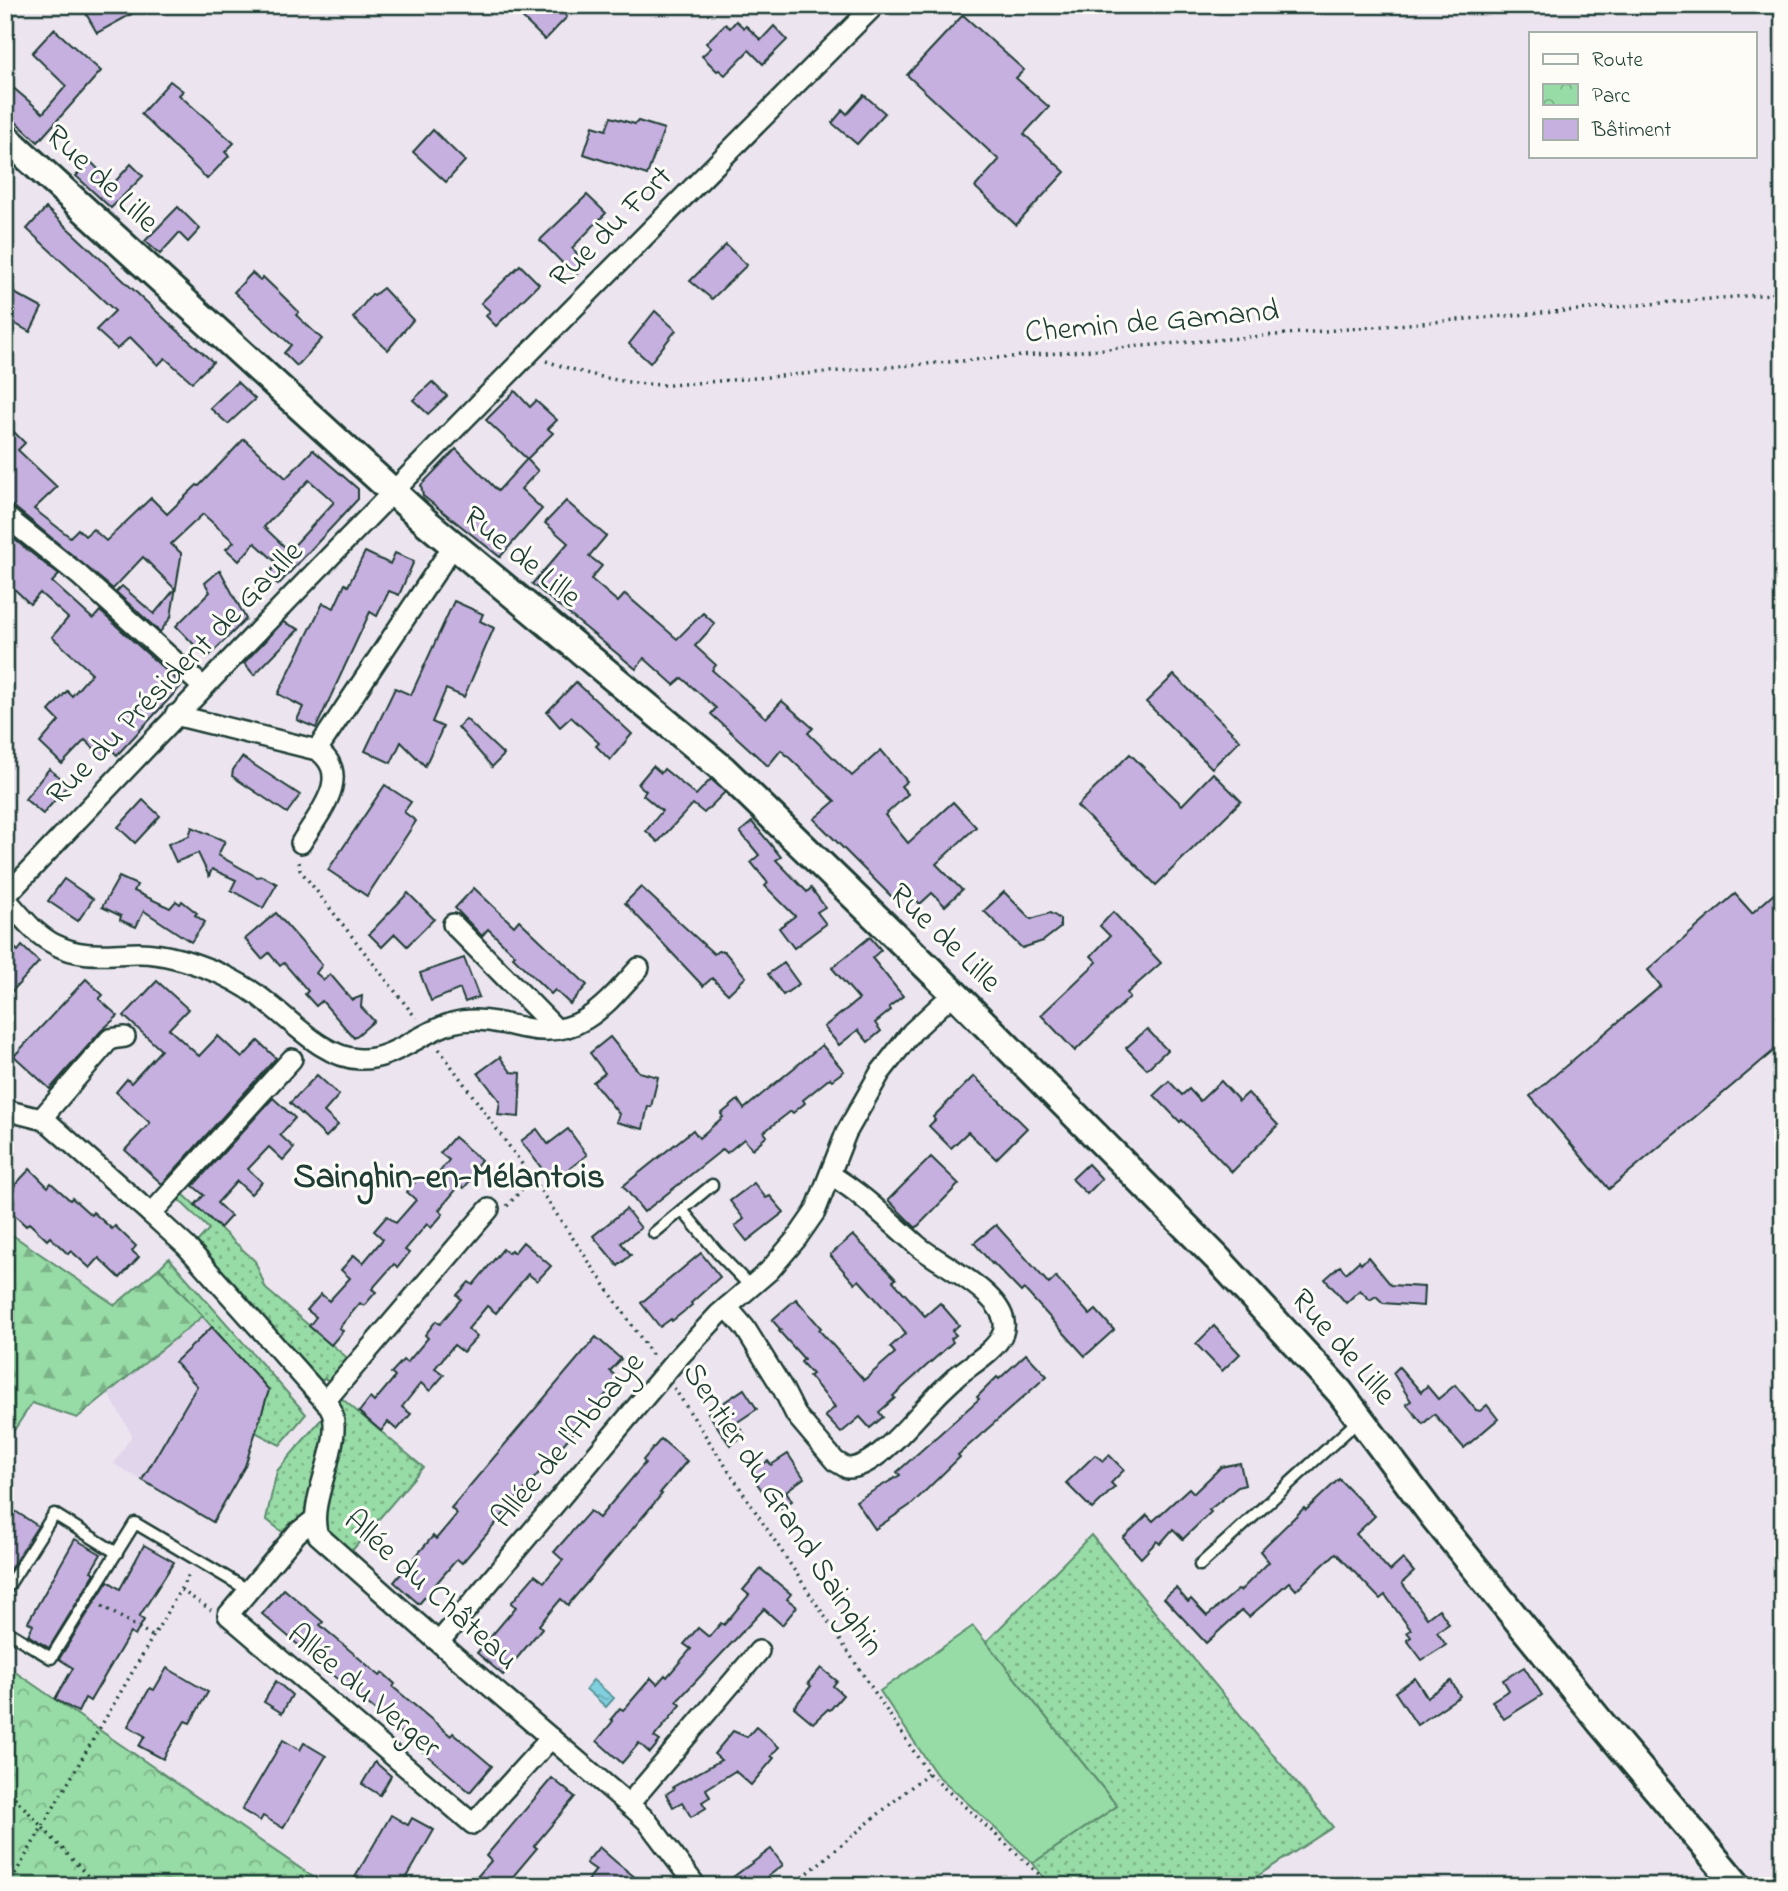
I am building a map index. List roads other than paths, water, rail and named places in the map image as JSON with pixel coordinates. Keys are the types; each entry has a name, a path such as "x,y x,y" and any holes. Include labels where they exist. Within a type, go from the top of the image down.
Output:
{"main road":[{"name":"Rue de Lille","path":"5,137 453,546 716,762 954,993 1216,1257 1318,1366 1433,1516 1738,1886"}],"street":[{"name":"Rue du Fort","path":"392,492 875,5"},
{"name":"Rue du Président de Gaulle","path":"5,898 175,715 392,492"},
{"path":"5,516 79,575 203,687"},
{"path":"317,750 453,546"},
{"path":"175,715 317,750 331,764 334,781 332,791 302,843"},
{"path":"5,898 45,939 66,949 92,955 158,955 184,960 222,975 255,993 323,1046 346,1058 371,1059 383,1056 428,1033 452,1024 479,1020 536,1030 570,1027 589,1019 639,968"},
{"path":"453,923 556,1029"},
{"name":"Allée de l'Abbaye","path":"439,1642 664,1373 727,1307 779,1261 807,1225 822,1199 846,1133 880,1073 907,1037 954,993"},
{"path":"41,1119 110,1039 125,1037"},
{"path":"151,1214 292,1059"},
{"name":"Allée du Château","path":"5,1111 41,1119 63,1134 186,1246 325,1401 332,1412 334,1427 315,1518 315,1527 321,1537 648,1821 694,1883"},
{"path":"727,1307 745,1328 796,1415 835,1461 847,1468 860,1466 884,1449 937,1395 997,1343 1004,1328 1003,1314 972,1282 919,1247 862,1195 831,1175"},
{"path":"325,1401 489,1209"},
{"path":"248,1590 297,1533 315,1518"},
{"name":"Allée du Verger","path":"248,1590 228,1615 472,1824 551,1738"},
{"path":"629,1804 759,1651"}],"lane":[{"path":"654,1233 712,1185"},
{"path":"682,1210 710,1245 752,1287"},
{"path":"1200,1566 1361,1419"},
{"path":"5,1591 54,1514 117,1553"},
{"path":"5,1630 51,1658 135,1523 248,1590"}],"water":[{"path":"593,1680 614,1698 606,1707 586,1689"}],"district":[{"name":"Sainghin-en-Mélantois","path":"449,1178"}]}
